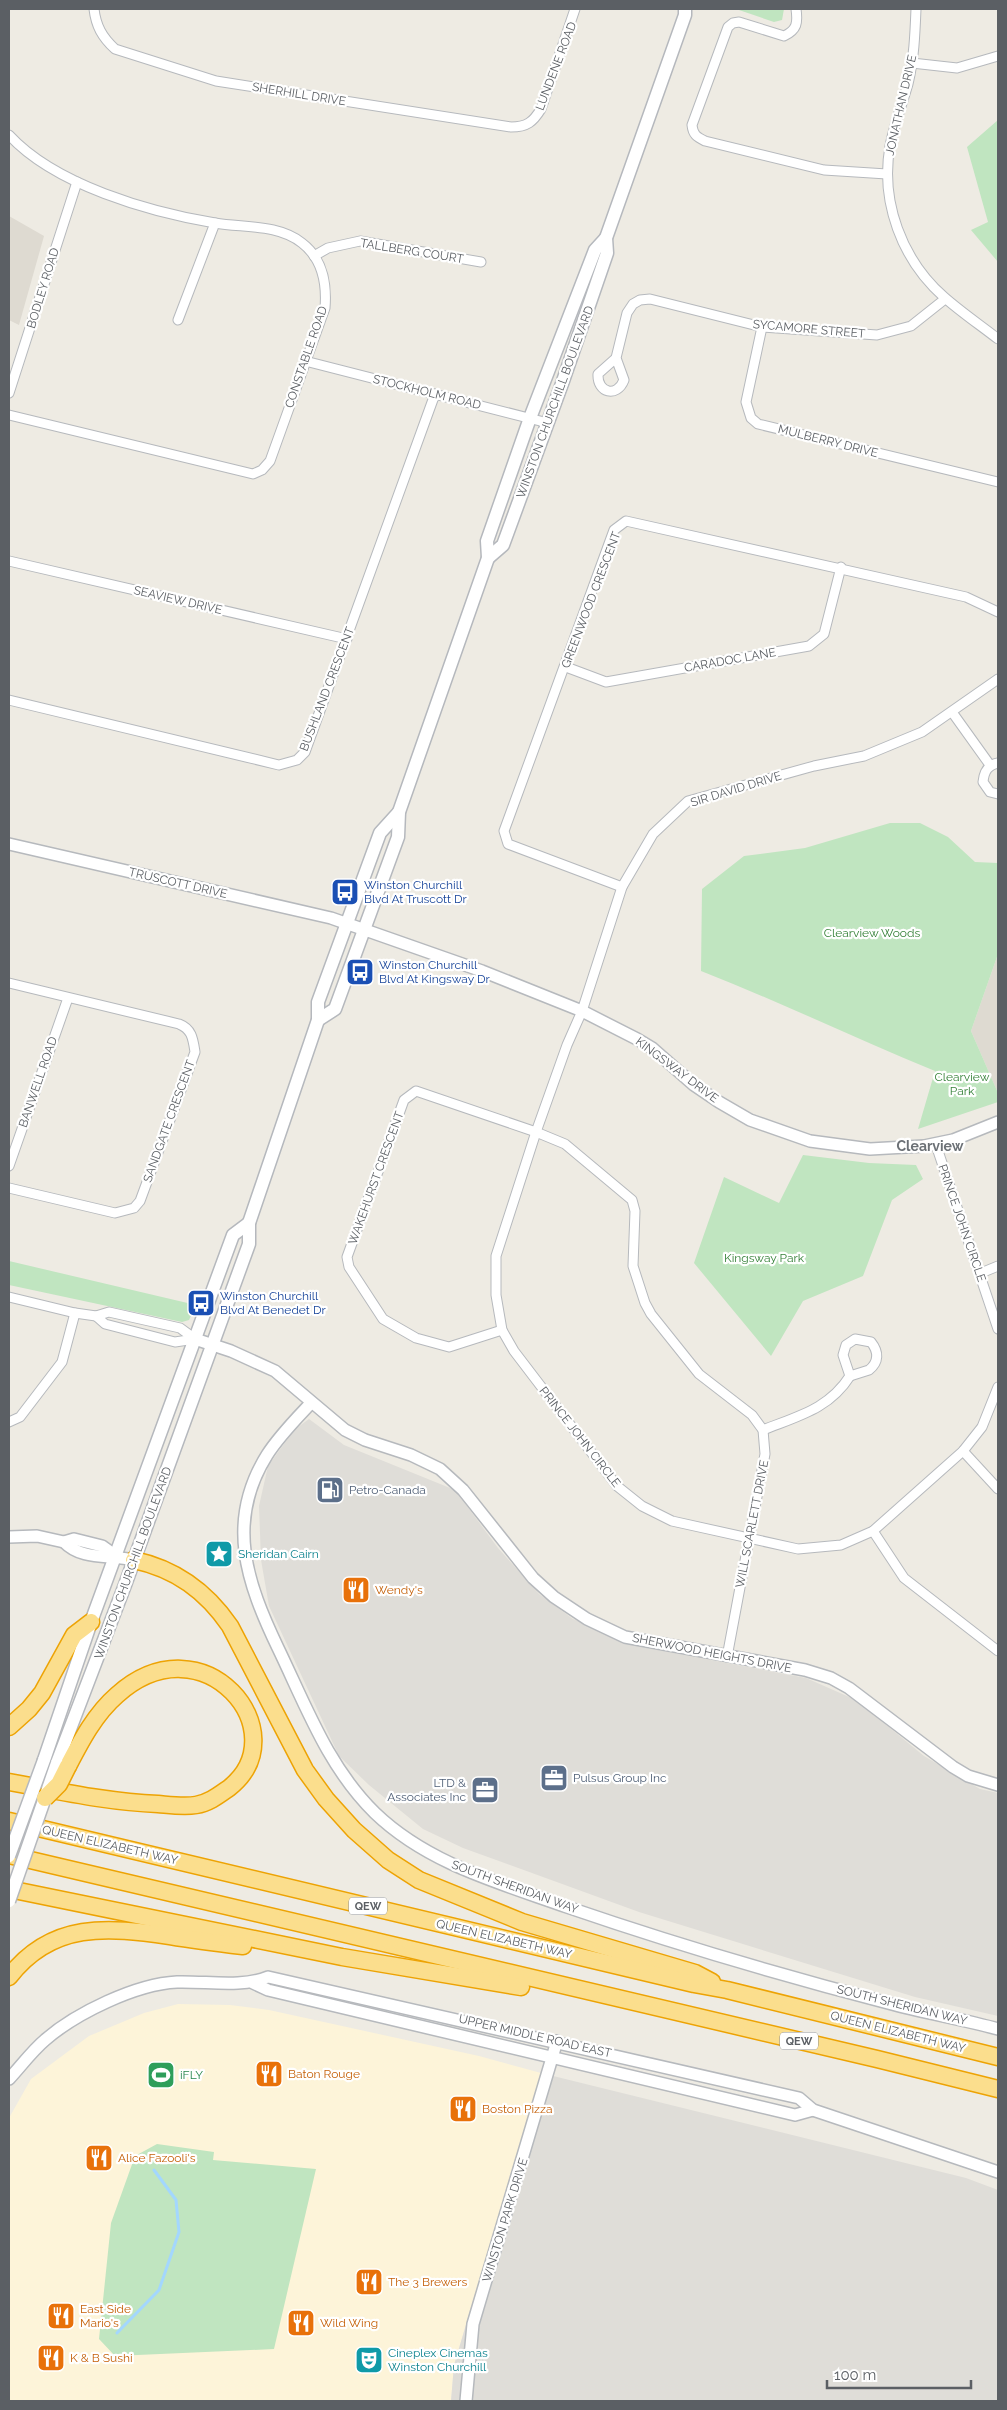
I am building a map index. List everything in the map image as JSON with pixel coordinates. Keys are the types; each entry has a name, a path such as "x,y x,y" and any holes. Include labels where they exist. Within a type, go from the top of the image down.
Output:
{"highway":[{"path":"134,1560 156,1566 180,1576 215,1605 230,1626 305,1770 326,1799 354,1830 388,1860 419,1880 522,1922 695,1973 727,1990"},
{"path":"9,1727 29,1709 42,1693 74,1635 91,1622"},
{"path":"9,1782 121,1803 195,1805 214,1799 244,1771 252,1749 251,1724 241,1702 232,1691 212,1675 182,1668 162,1670 133,1683 110,1701 63,1764 59,1784 44,1798"},
{"name":"QUEEN ELIZABETH WAY","path":"9,1821 694,1984 727,1990 998,2057"},
{"name":"QEW","path":"9,1855 998,2089"},
{"path":"9,1889 342,1957 564,1994 600,1995"},
{"path":"9,1976 28,1956 52,1940 77,1932 101,1930 151,1934 316,1956 342,1957"}],"main road":[{"name":"WINSTON CHURCHILL BOULEVARD","path":"318,1020 335,1009 364,930 398,837 399,812 488,558 487,541 530,418 595,250 606,238 688,11"},
{"name":"WINSTON CHURCHILL BOULEVARD","path":"488,558 503,545 548,423 607,253 606,238"},
{"name":"WINSTON CHURCHILL BOULEVARD","path":"63,1764 134,1560 249,1244 249,1223 318,1020 318,1002 380,833 399,812"},
{"name":"WINSTON CHURCHILL BOULEVARD","path":"9,1855 91,1622 233,1235 249,1223"},
{"path":"9,1901 44,1798"}],"street":[{"name":"SHERHILL DRIVE","path":"94,9 97,26 105,39 115,48 216,81 511,127 522,127 533,122"},
{"name":"LUNDENE ROAD","path":"533,122 541,109 575,9"},
{"path":"796,9 796,26 792,32 784,36 739,22 733,23 728,27 692,125 693,132 696,137 705,141 824,170 887,174"},
{"name":"JONATHAN DRIVE","path":"916,9 912,62 890,146 887,174 890,201 898,230 916,265 945,298 998,339"},
{"path":"912,62 957,68 998,56"},
{"name":"CONSTABLE ROAD","path":"9,135 21,148 48,167 77,182 139,205 215,223 279,231 303,244 314,256 323,272 326,288 326,308 270,460 262,470 253,474 9,414"},
{"name":"BODLEY ROAD","path":"9,393 77,182"},
{"path":"178,320 215,223"},
{"name":"TALLBERG COURT","path":"314,256 328,248 360,241 482,262"},
{"name":"SYCAMORE STREET","path":"616,358 627,313 633,304 640,300 650,299 762,327 877,335 911,326 945,298"},
{"name":"MULBERRY DRIVE","path":"762,327 746,402 751,418 758,424 998,482"},
{"name":"STOCKHOLM ROAD","path":"305,361 548,423"},
{"name":"BUSHLAND CRESCENT","path":"9,700 279,765 297,760 305,752 435,394"},
{"name":"GREENWOOD CRESCENT","path":"622,887 508,844 504,832 566,667 614,530 626,521 841,567 966,597 998,612"},
{"name":"SEAVIEW DRIVE","path":"9,560 347,639"},
{"name":"CARADOC LANE","path":"566,667 606,682 810,646 824,634 841,567"},
{"name":"SIR DAVID DRIVE","path":"582,1011 622,887 653,834 688,802 814,766 864,756 922,732 998,679"},
{"path":"952,712 994,764 986,770 983,782 990,792 998,794"},
{"name":"TRUSCOTT DRIVE","path":"9,844 331,918 364,930"},
{"name":"KINGSWAY DRIVE","path":"364,930 482,971 582,1011 652,1048 694,1085 719,1102 750,1120 783,1133 810,1141 870,1150 936,1145 998,1122"},
{"name":"SANDGATE CRESCENT","path":"9,984 187,1027 191,1034 194,1052 140,1201 134,1208 115,1214 9,1188"},
{"name":"BANWELL ROAD","path":"9,1166 68,998"},
{"name":"PRINCE JOHN CIRCLE","path":"582,1011 567,1045 536,1132 496,1256 496,1295 502,1330 539,1385 617,1486 642,1506 672,1521 798,1548 841,1545 873,1531 963,1451 982,1427 998,1387"},
{"name":"WAKEHURST CRESCENT","path":"502,1330 449,1347 416,1338 383,1319 349,1267 347,1257 404,1100 416,1091 536,1132"},
{"path":"536,1132 564,1144 632,1200 635,1211 633,1266 651,1314 699,1374 752,1415 763,1430 826,1403 837,1395 850,1376 869,1370 876,1362 876,1350 866,1340 855,1339 850,1341 844,1350 843,1360 850,1376"},
{"name":"PRINCE JOHN CIRCLE","path":"936,1145 981,1273 998,1329"},
{"path":"981,1273 998,1266"},
{"path":"9,1297 75,1313 96,1316 109,1312 180,1328 195,1339"},
{"path":"9,1422 20,1417 62,1362 75,1313"},
{"path":"96,1316 105,1324 175,1342 195,1339"},
{"name":"SHERWOOD HEIGHTS DRIVE","path":"195,1339 231,1350 275,1371 310,1403 345,1430 365,1440 411,1455 440,1470 463,1490 533,1578 554,1597 587,1619 626,1636 727,1657 805,1670 831,1678 850,1688 953,1767 968,1776 998,1786"},
{"name":"SOUTH SHERIDAN WAY","path":"310,1403 272,1447 256,1475 245,1516 244,1559 259,1608 310,1720 352,1787 394,1830 438,1858 472,1873 601,1918 668,1940 889,2004 998,2029"},
{"name":"WILL SCARLETT DRIVE","path":"727,1657 765,1454 763,1430"},
{"path":"963,1451 998,1489"},
{"path":"873,1531 904,1578 998,1651"},
{"path":"9,1537 37,1536 64,1542 74,1539 102,1546 116,1556 134,1560"},
{"name":"UPPER MIDDLE ROAD EAST","path":"9,2079 46,2040 73,2021 123,1996 148,1987 175,1982 253,1983 268,1977 557,2041 799,2098 813,2110 998,2172"},
{"name":"UPPER MIDDLE ROAD EAST","path":"253,1983 268,1990 795,2115 813,2110"},
{"name":"WINSTON PARK DRIVE","path":"466,2401 473,2324 554,2057 557,2041"}],"shaded area":[{"path":"9,216 44,236 19,325 9,320"},
{"path":"998,954 998,1093 971,1031"},
{"path":"309,1419 344,1445 455,1490 498,1548 539,1594 573,1619 641,1647 806,1678 856,1700 924,1756 980,1789 998,1793 998,2016 915,1997 639,1912 463,1848 423,1829 369,1785 339,1756 269,1606 261,1560 259,1506 268,1466 294,1430"},
{"path":"178,2004 230,2005 269,2010 479,2056 541,2073 454,2365 451,2401 9,2401 9,2118 31,2079 89,2036 144,2013"},
{"path":"541,2073 966,2178 998,2190 998,2401 451,2401 454,2365"}],"green space":[{"path":"736,9 784,9 782,20 774,22"},
{"path":"998,120 998,262 971,230 988,222 967,147"},
{"name":"Clearview Woods","path":"890,823 920,823 948,837 975,862 998,863 998,954 971,1031 998,1093 998,1102 918,1129 935,1071 701,971 702,889 744,856 805,848"},
{"name":"Kingsway Park","path":"803,1155 869,1163 916,1165 923,1179 892,1200 863,1276 803,1301 771,1356 694,1263 724,1177 779,1203"},
{"path":"9,1261 196,1305 189,1320 182,1322 9,1285"},
{"path":"157,2144 214,2152 213,2160 316,2169 274,2349 115,2356 99,2339 111,2223 135,2156"}],"waterway":[{"path":"117,2333 159,2290 179,2232 176,2200 154,2170"}],"place":[{"name":"Winston Churchill Blvd At Truscott Dr","path":"345,892"},
{"name":"Winston Churchill Blvd At Kingsway Dr","path":"360,972"},
{"name":"Winston Churchill Blvd At Benedet Dr","path":"201,1303"},
{"name":"Petro-Canada","path":"330,1490"},
{"name":"Sheridan Cairn","path":"219,1554"},
{"name":"Wendy's","path":"356,1590"},
{"name":"Pulsus Group Inc","path":"554,1778"},
{"name":"LTD & Associates Inc","path":"485,1790"},
{"name":"Baton Rouge","path":"269,2074"},
{"name":"iFLY","path":"161,2075"},
{"name":"Boston Pizza","path":"463,2109"},
{"name":"Alice Fazooli's","path":"99,2158"},
{"name":"The 3 Brewers","path":"369,2282"},
{"name":"East Side Mario's","path":"61,2316"},
{"name":"Wild Wing","path":"301,2323"},
{"name":"K & B Sushi","path":"51,2358"},
{"name":"Cineplex Cinemas Winston Churchill","path":"369,2360"}],"district":[{"name":"Clearview","path":"930,1146"}],"park label":[{"name":"Clearview Park","path":"962,1084"}]}
